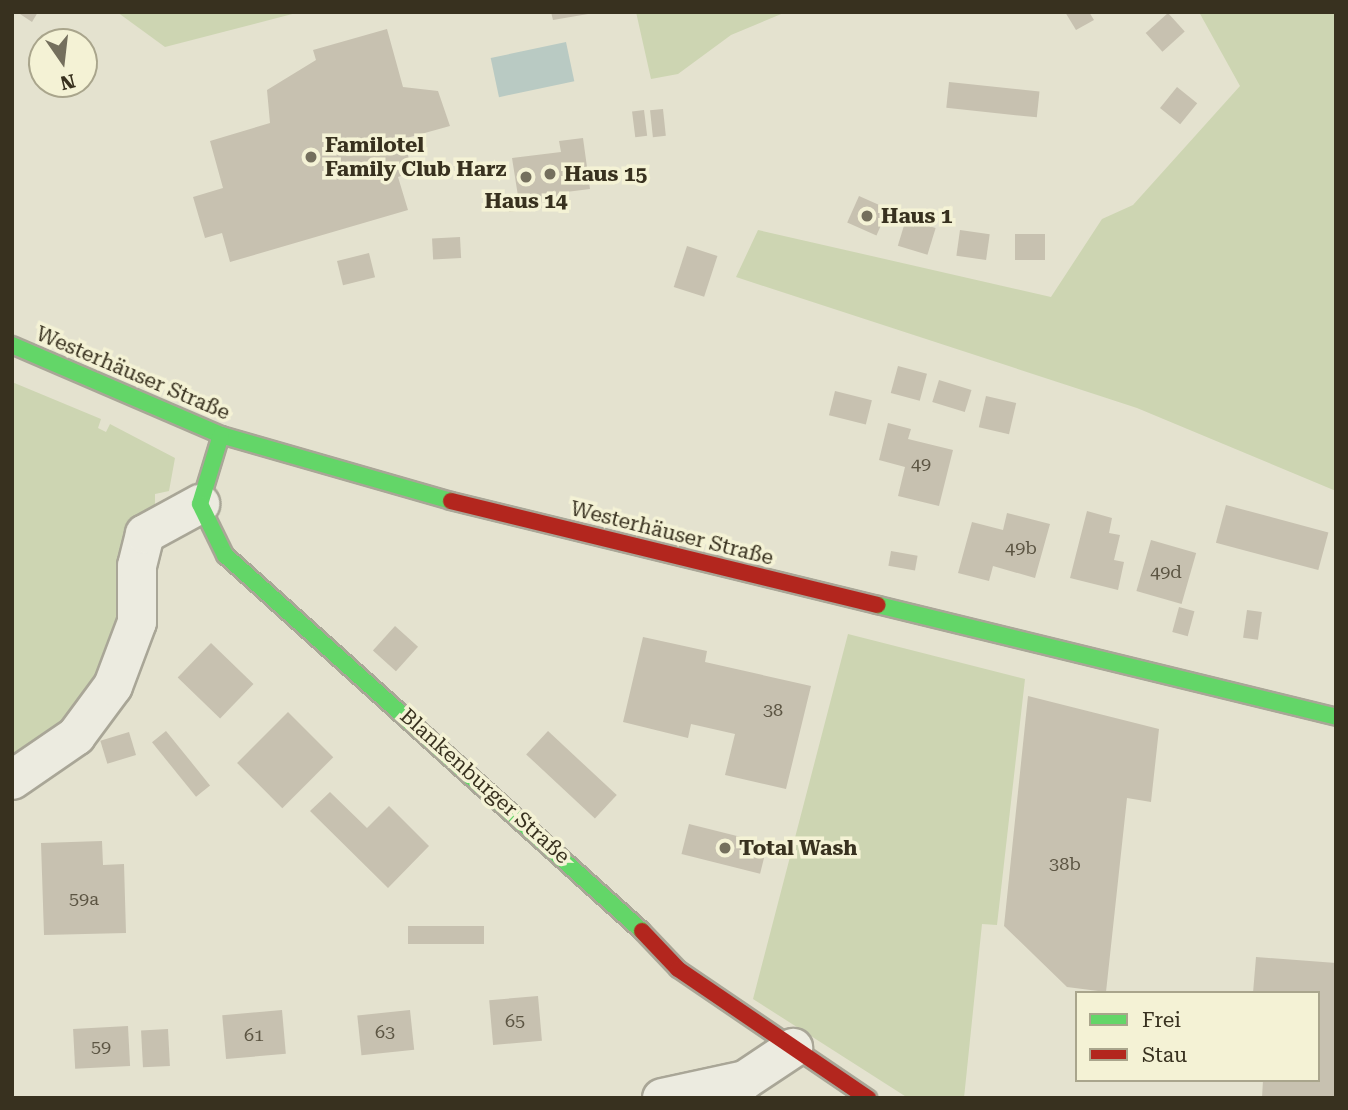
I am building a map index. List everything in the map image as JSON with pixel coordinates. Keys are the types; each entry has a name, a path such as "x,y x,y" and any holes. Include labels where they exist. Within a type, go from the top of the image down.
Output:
{"main road":[{"name":"Westerhäuser Straße","path":"12,345 221,435 372,482 1336,717"},
{"path":"200,504 221,435"},
{"name":"Blankenburger Straße","path":"200,504 225,555 601,888 678,969 867,1098"}],"street":[{"path":"12,780 76,736 113,686 137,622 137,566 145,534 200,504"},
{"path":"663,1098 745,1080 793,1048"}],"green space":[{"path":"117,12 300,12 165,47"},
{"path":"636,12 786,12 731,35 678,74 651,79"},
{"path":"1199,12 1336,12 1336,491 1137,408 736,277 758,230 1051,297 1102,219 1133,205 1240,86"},
{"path":"12,382 101,419 98,428 106,432 110,424 175,458 169,491 155,494 155,506 136,520 124,621 102,679 70,725 12,764"},
{"path":"848,634 1025,679 997,925 982,924 964,1098 908,1098 753,999"}],"shaded area":[{"path":"566,42 574,81 499,97 491,58"}],"building":[{"path":"17,12 38,12 32,22"},
{"path":"551,12 588,12 588,14 553,20"},
{"path":"1065,12 1089,12 1094,20 1076,30"},
{"path":"1168,13 1185,32 1162,52 1146,33"},
{"name":"Familotel Family Club Harz","path":"387,29 403,87 438,91 450,126 403,139 413,172 398,177 408,210 230,262 222,233 205,238 193,197 223,188 210,141 270,123 267,90 316,60 313,50"},
{"path":"949,82 1040,92 1037,117 946,108"},
{"path":"1177,87 1197,103 1180,124 1160,108"},
{"path":"663,109 666,136 653,137 650,110"},
{"path":"644,110 647,136 635,137 632,111"},
{"path":"583,138 590,189 566,192 568,204 509,212 507,198 518,196 512,158 561,152 559,141"},
{"name":"Haus 1","path":"859,196 888,209 876,236 847,222"},
{"path":"906,219 936,228 927,255 898,246"},
{"path":"960,230 990,234 986,260 956,256"},
{"path":"1015,234 1045,234 1045,260 1015,260"},
{"path":"460,237 461,258 433,259 432,238"},
{"path":"687,246 717,256 704,297 674,287"},
{"path":"369,253 375,277 343,285 337,261"},
{"path":"898,366 927,374 920,401 891,393"},
{"path":"939,380 972,390 965,412 932,402"},
{"path":"835,391 872,400 866,424 829,415"},
{"path":"986,396 1016,403 1009,434 979,427"},
{"path":"888,423 911,429 908,439 953,450 939,506 898,496 905,467 879,460"},
{"path":"1226,505 1328,532 1318,570 1216,543"},
{"path":"1087,511 1112,518 1109,533 1120,535 1114,560 1124,562 1118,590 1070,578"},
{"path":"1007,513 1050,524 1035,578 993,566 989,581 958,573 972,522 1003,530"},
{"path":"1151,540 1196,553 1182,604 1136,591"},
{"path":"891,551 918,556 915,570 888,566"},
{"path":"1179,607 1194,611 1188,636 1172,632"},
{"path":"1247,610 1262,612 1258,640 1243,638"},
{"path":"395,626 418,647 396,671 373,651"},
{"path":"643,637 707,651 705,662 811,686 786,789 725,775 735,734 691,724 688,738 623,722"},
{"path":"211,643 253,684 220,719 178,678"},
{"path":"1028,696 1159,729 1151,802 1127,798 1106,991 1067,987 1004,926"},
{"path":"288,712 333,757 282,808 237,763"},
{"path":"166,731 210,785 196,797 152,742"},
{"path":"548,731 617,795 595,819 526,754"},
{"path":"129,732 136,755 107,764 100,741"},
{"path":"330,792 367,828 389,806 429,846 388,888 310,811"},
{"name":"Total Wash","path":"689,824 768,844 760,874 682,854"},
{"path":"102,841 103,865 124,864 126,933 44,935 41,843"},
{"path":"408,926 484,926 484,944 408,944"},
{"path":"1256,957 1336,963 1336,1098 1262,1098 1263,1082 1320,1082 1320,991 1253,991"},
{"path":"538,996 542,1041 493,1045 489,1000"},
{"path":"282,1010 286,1054 226,1059 222,1015"},
{"path":"410,1010 414,1050 361,1055 357,1016"},
{"path":"128,1026 130,1066 75,1069 73,1029"},
{"path":"168,1029 170,1066 143,1067 141,1030"}],"traffic: fast":[{"path":"12,345 221,435 451,501"},
{"path":"221,435 200,504 225,555 642,931"},
{"path":"878,605 1336,717"}],"traffic: jam":[{"path":"451,501 878,605"},
{"path":"642,931 678,969 868,1098"}],"place":[{"name":"Familotel Family Club Harz","path":"311,157"},
{"name":"Haus 15","path":"550,174"},
{"name":"Haus 14","path":"526,177"},
{"name":"Haus 1","path":"867,216"},
{"name":"Total Wash","path":"725,848"}]}
